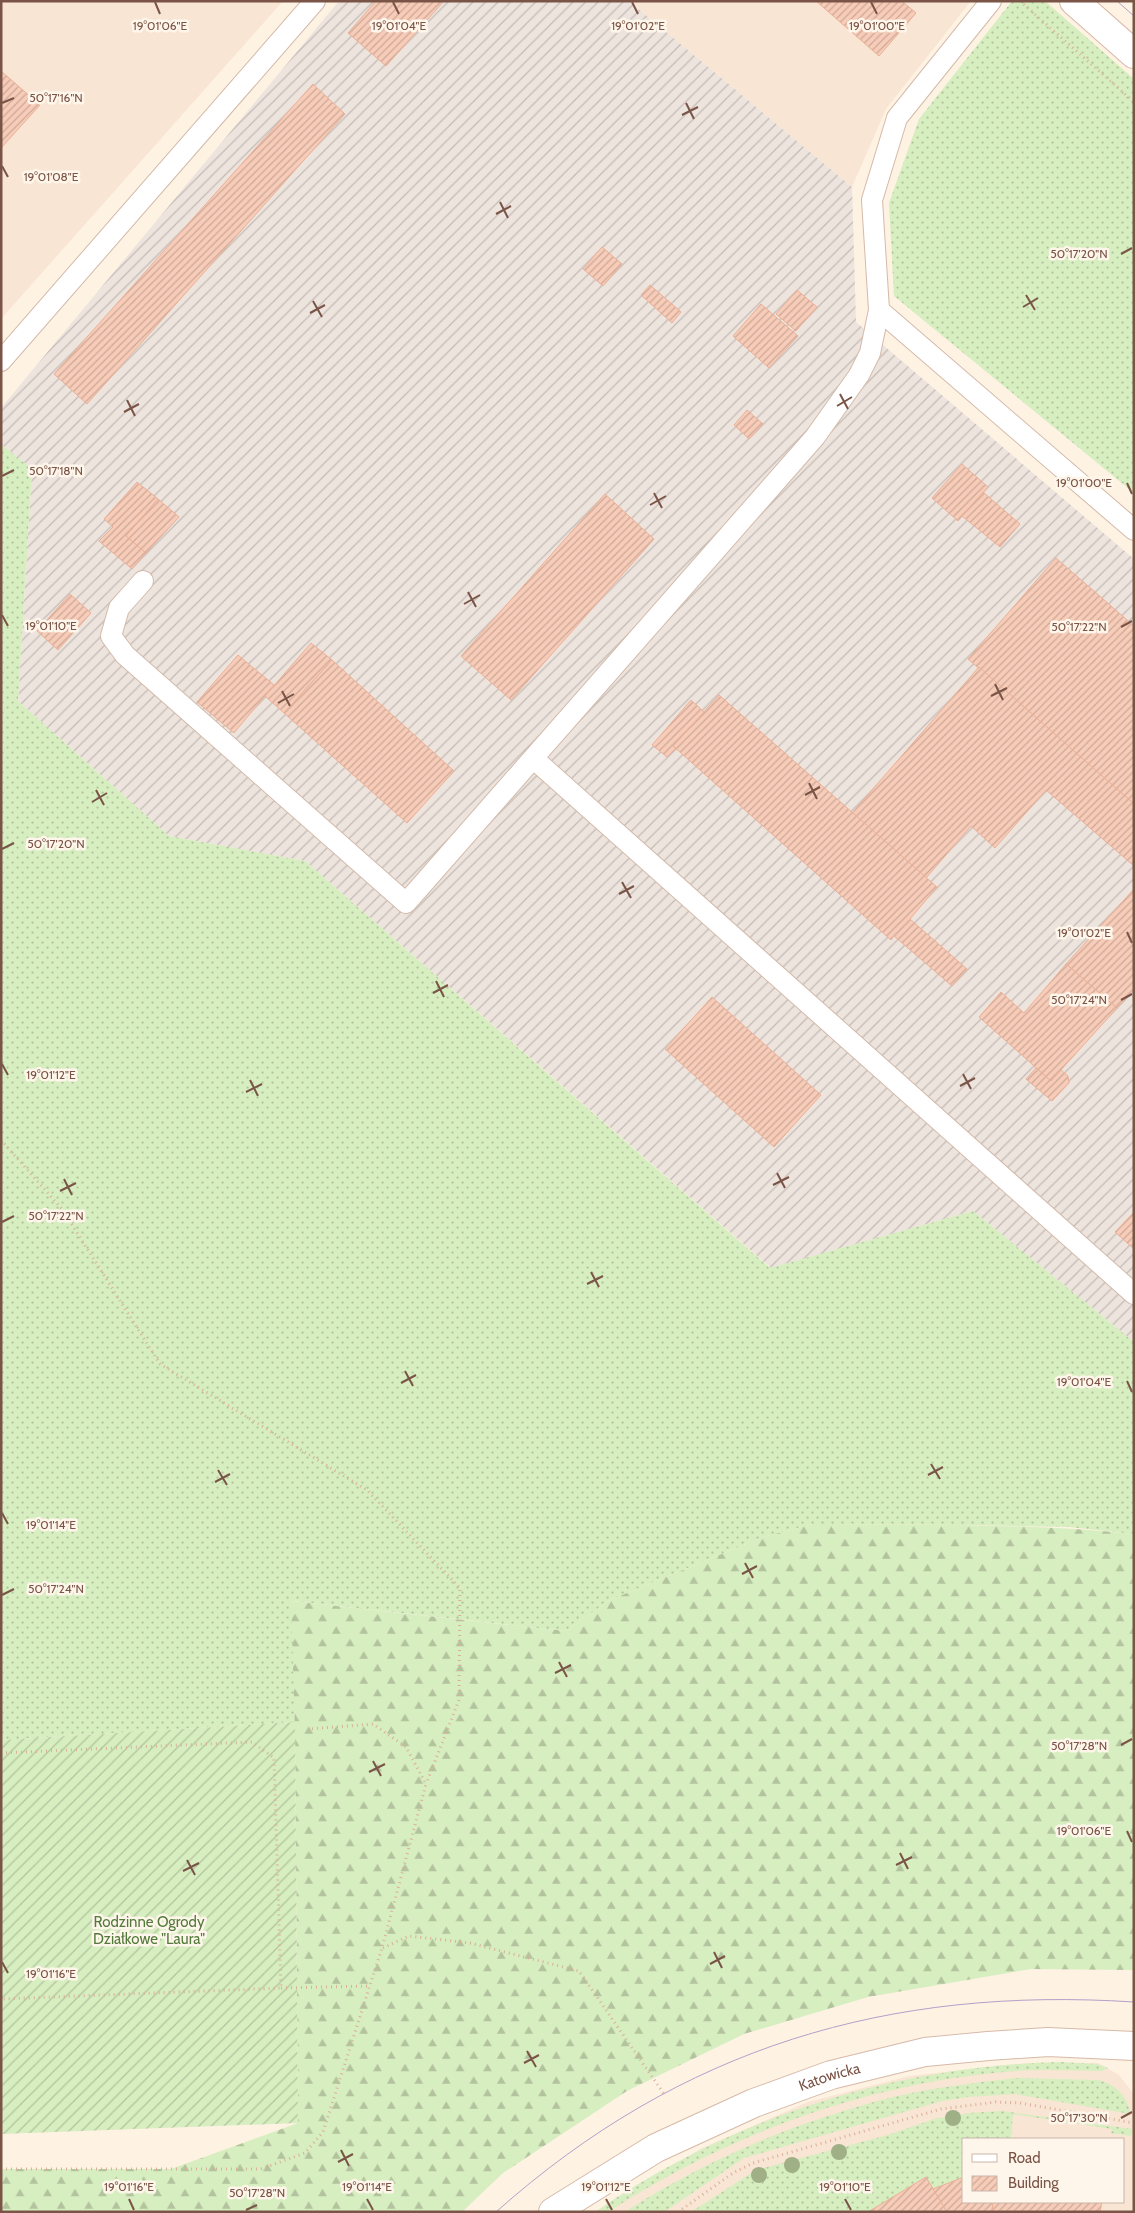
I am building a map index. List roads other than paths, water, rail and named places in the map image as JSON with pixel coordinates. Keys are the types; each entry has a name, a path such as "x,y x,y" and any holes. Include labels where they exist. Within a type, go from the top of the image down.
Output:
{"main road":[{"path":"1074,1 1134,54"},
{"name":"Katowicka","path":"553,2212 656,2148 754,2103 831,2075 924,2052 1048,2042 1134,2046"}],"lane":[{"path":"1,361 315,1"},
{"path":"143,581 119,608 111,636 125,655 406,903 815,436 859,375 870,353 879,310 872,200 897,118 991,1"},
{"path":"879,310 1134,530"},
{"path":"534,759 1134,1294"}],"tram line":[{"path":"1117,1 1134,16"},
{"path":"496,2212 566,2155 639,2107 715,2069 792,2039 873,2018 957,2005 1044,2000 1134,2002"}],"park label":[{"name":"Rodzinne Ogrody Działkowe \"Laura\"","path":"149,1930"}]}
